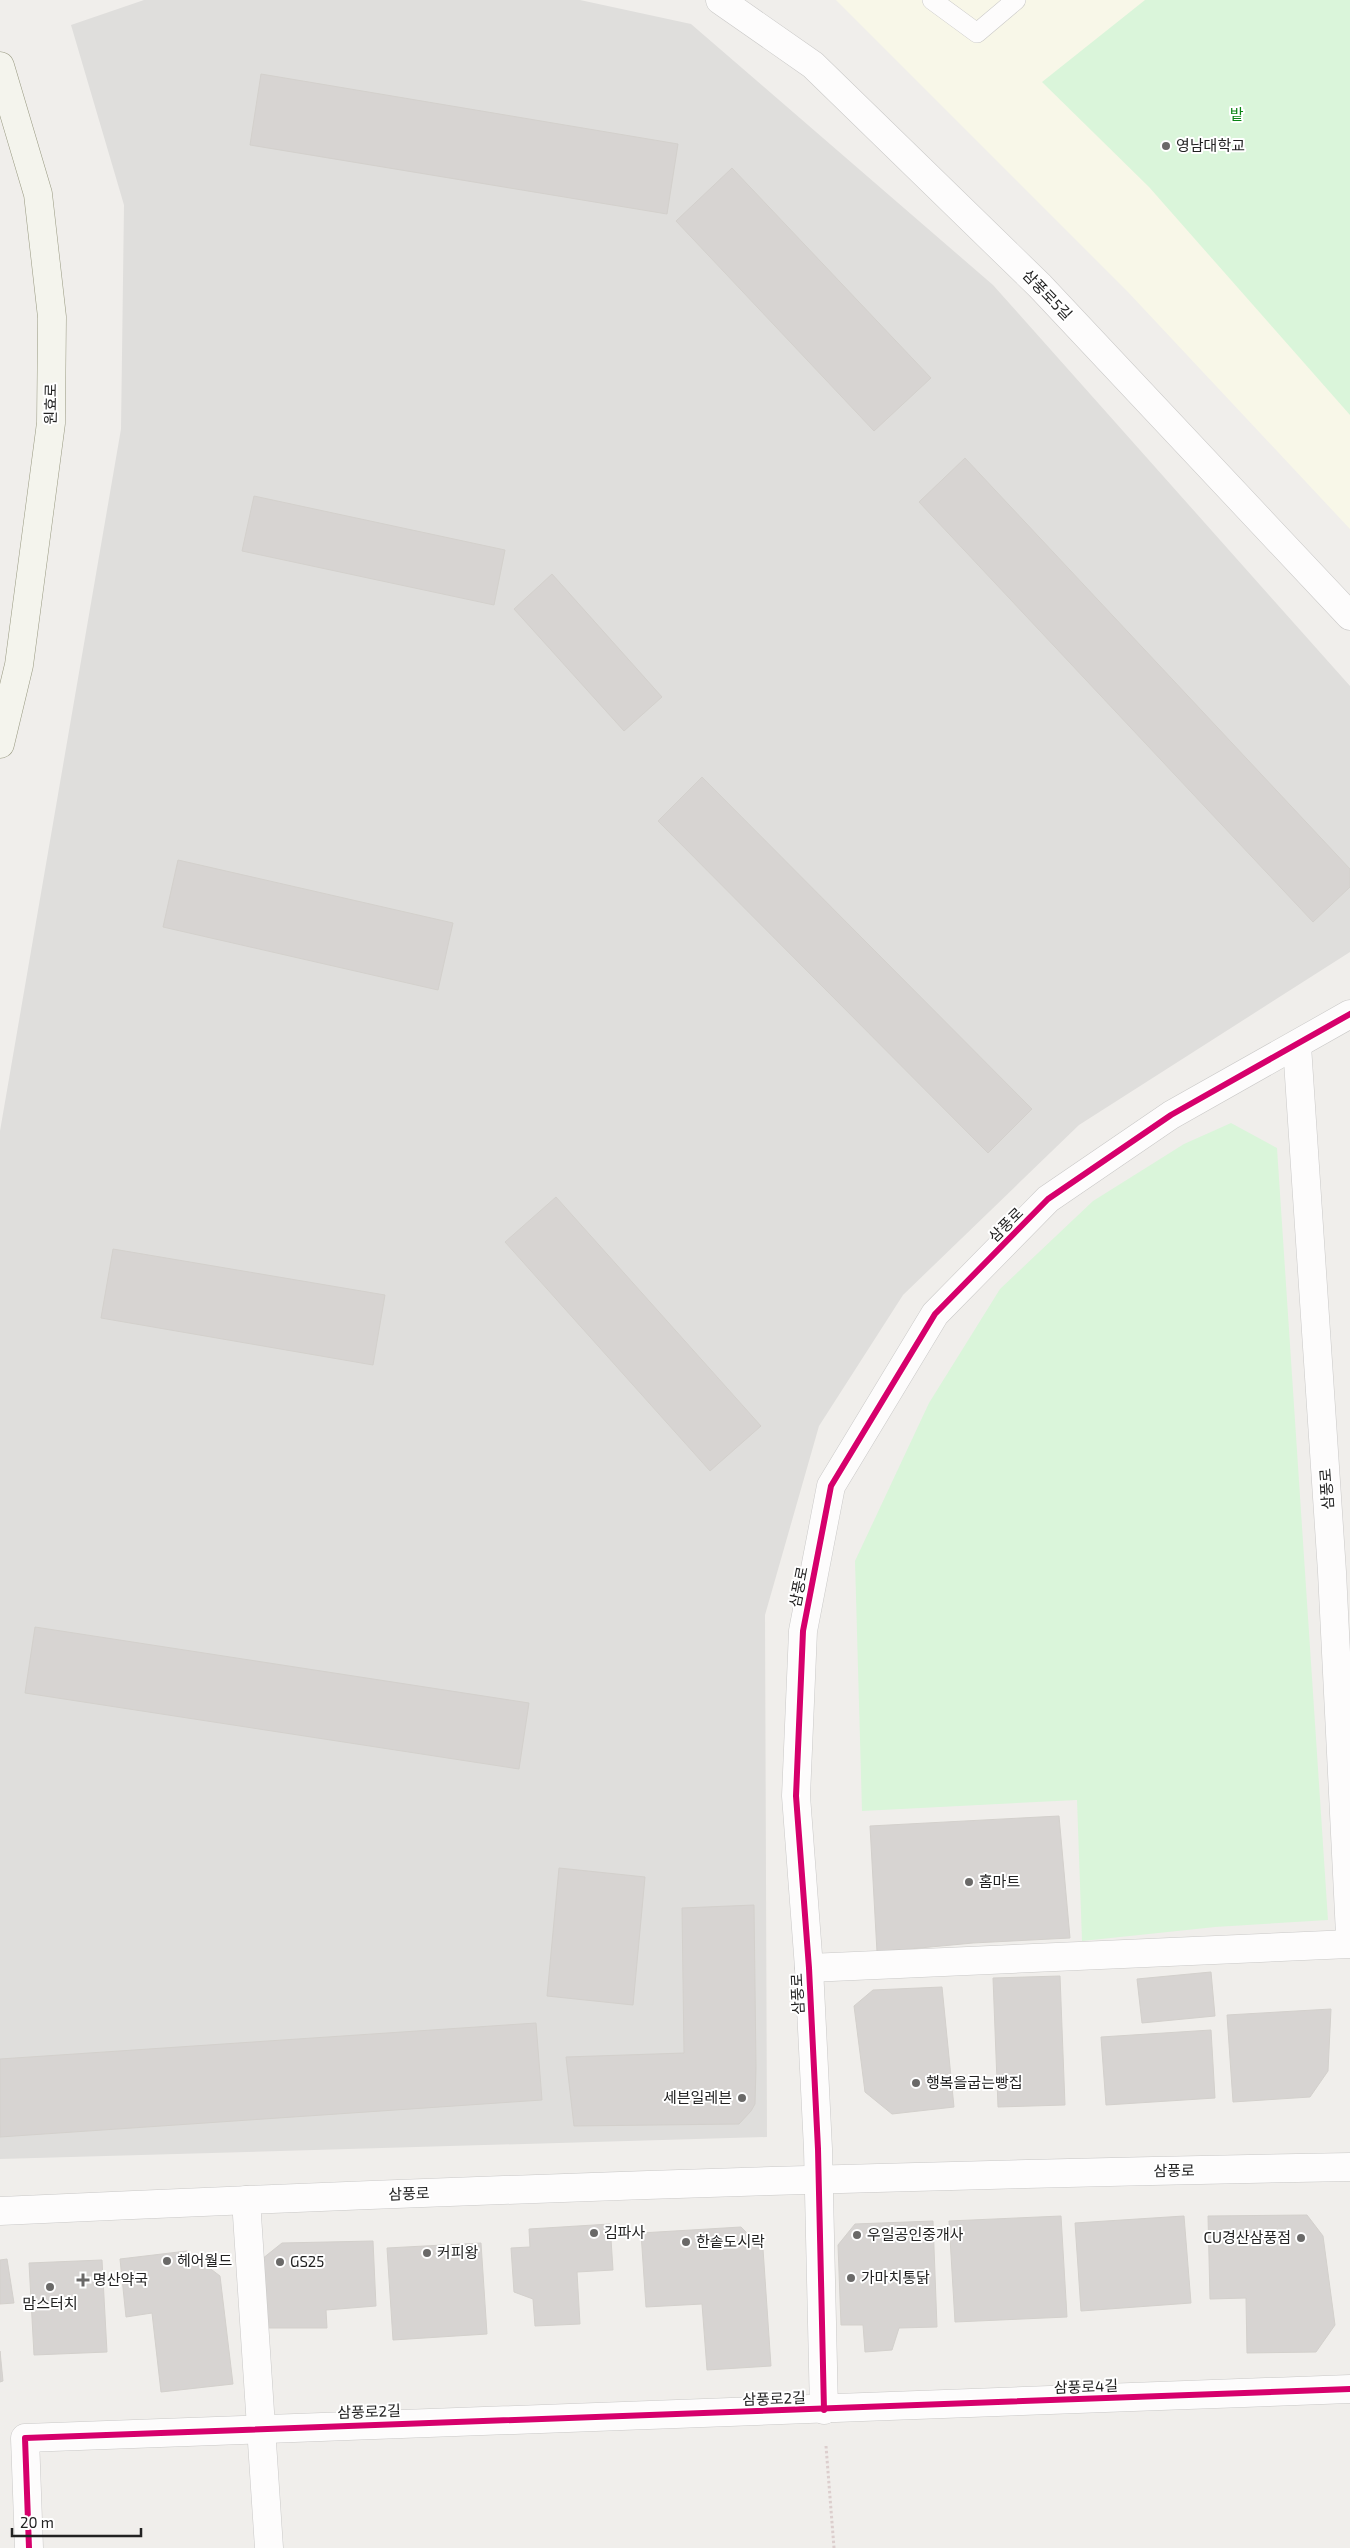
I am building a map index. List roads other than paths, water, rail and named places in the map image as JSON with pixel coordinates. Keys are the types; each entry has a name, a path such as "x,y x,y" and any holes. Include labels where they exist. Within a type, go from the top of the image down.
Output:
{"main road":[{"name":"원효로","path":"0,66 38,194 52,317 52,423 19,665 0,744"}],"street":[{"name":"삼풍로5길","path":"720,0 813,65 1040,286 1350,616"},
{"name":"삼풍로","path":"824,2410 818,2180 809,1968 796,1796 803,1631 831,1486 935,1314 1048,1199 1171,1115 1297,1046 1350,1014"},
{"name":"삼풍로","path":"1297,1046 1341,1571 1350,1934"},
{"path":"809,1968 1350,1944"},
{"name":"삼풍로","path":"0,2211 246,2200 818,2180 1350,2167"},
{"path":"246,2200 269,2548"},
{"name":"삼풍로4길","path":"824,2410 1350,2389"},
{"name":"삼풍로2길","path":"29,2548 25,2438 260,2428 824,2410"}],"lane":[{"path":"932,0 977,33 1016,0"}],"place":[{"name":"영남대학교","path":"1166,146"},
{"name":"홈마트","path":"969,1882"},
{"name":"행복을굽는빵집","path":"916,2083"},
{"name":"세븐일레븐","path":"742,2098"},
{"name":"김파사","path":"594,2233"},
{"name":"우일공인중개사","path":"857,2235"},
{"name":"CU경산삼풍점","path":"1301,2238"},
{"name":"한솥도시락","path":"686,2242"},
{"name":"커피왕","path":"427,2253"},
{"name":"헤어월드","path":"167,2261"},
{"name":"GS25","path":"280,2262"},
{"name":"가마치통닭","path":"851,2278"},
{"name":"명산약국","path":"83,2280"},
{"name":"맘스터치","path":"50,2287"}],"park label":[{"name":"밭","path":"1237,115"}]}
